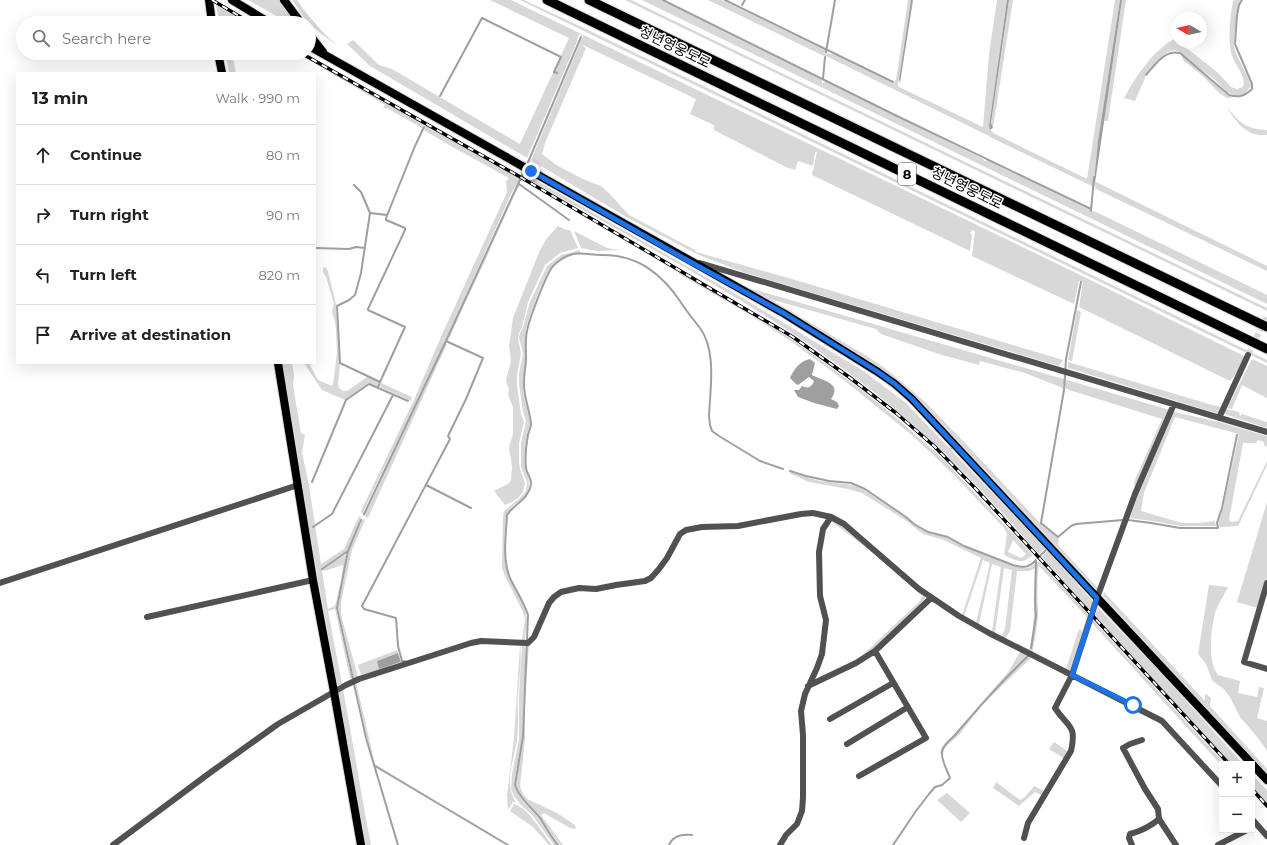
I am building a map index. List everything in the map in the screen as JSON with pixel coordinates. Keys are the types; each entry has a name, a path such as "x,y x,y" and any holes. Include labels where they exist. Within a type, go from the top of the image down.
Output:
{"highway":[{"name":"청년영웅도로","path":"547,0 1267,349"},
{"name":"청년영웅도로","path":"589,0 1267,327"}],"main road":[{"path":"209,0 211,16"},
{"path":"232,0 258,16"},
{"path":"284,0 296,16"},
{"path":"316,42 328,57"},
{"path":"316,50 785,314 895,384 918,405 1267,780"},
{"path":"219,60 222,72"},
{"path":"278,364 360,845"}],"street":[{"path":"685,259 1267,432"},
{"path":"1219,418 1248,355"},
{"path":"1024,838 1028,823 1071,751 1074,738 1072,729 1055,708 1072,675 1097,598 1135,494 1174,404"},
{"path":"0,583 298,485"},
{"path":"113,845 278,724 359,679 471,643 481,641 525,643 534,638 549,603 554,596 561,592 579,588 596,589 645,581 651,578 668,558 680,534 686,530 702,527 738,526 812,513 831,517 848,528 931,598 973,624 1162,721 1219,783"},
{"path":"780,845 786,835 796,824 802,811 804,798 801,711 805,694 822,654 826,620 820,596 819,552 823,529 831,517"},
{"path":"147,617 314,580"},
{"path":"1267,583 1244,662 1267,669"},
{"path":"808,686 856,663 875,651 931,598"},
{"path":"859,776 926,738 875,651"},
{"path":"830,719 893,683"},
{"path":"847,744 908,707"},
{"path":"1142,740 1123,748 1145,789 1158,809 1160,815 1159,819 1176,845"},
{"path":"1132,845 1129,838 1130,834 1137,832 1159,819"},
{"path":"1255,824 1267,836"},
{"path":"1218,845 1241,833"}],"shaded area":[{"path":"248,0 282,0 294,16 277,16"},
{"path":"292,0 297,0 309,16 303,16"},
{"path":"490,0 511,0 1068,269 1246,357 1230,381 1079,307 1083,282 1079,281 1074,304 972,256 975,231 972,230 970,233 972,235 970,251 812,175 817,152 815,152 813,166 798,161 795,170 786,167 714,130 714,125 690,114 696,99 583,45 586,48 545,143 542,154 558,166 585,180 601,186 629,215 695,250 696,252 1063,360 1059,366 743,272 699,255 628,218 531,160 583,36 579,34 527,158 370,66 347,44 353,40 379,65 392,69 520,144 569,38"},
{"path":"520,0 524,0 588,30 1267,360 1267,363"},
{"path":"625,0 631,0 1267,308 1267,311"},
{"path":"642,0 661,0 822,79 822,84 825,81 983,159 984,161 988,160 1090,210 1091,212 1094,211 1267,295 1267,304"},
{"path":"708,0 722,0 825,50 825,53 833,54 894,84 896,80 908,0 911,0 898,85 899,87 983,127 989,54 997,0 1007,0 989,126 990,130 995,134 1087,179 1115,0 1120,0 1098,141 1094,181 1267,266 1267,271 1096,189 1095,186 1092,186 990,137"},
{"path":"911,0 913,0 900,83 899,79"},
{"path":"1007,0 1009,0 991,123 993,128 990,130 989,126"},
{"path":"1009,0 1013,0 993,128 991,124"},
{"path":"1120,0 1122,0 1095,183 1098,141"},
{"path":"1122,0 1126,0 1108,121 1104,121"},
{"path":"1241,0 1237,12 1234,46 1251,86 1245,94 1236,96 1227,92 1214,79 1180,52 1175,50 1162,56 1145,75 1135,101 1124,98 1147,63 1158,51 1171,41 1171,48 1186,48 1217,72 1231,87 1237,89 1243,87 1243,78 1232,56 1230,46 1230,20 1233,1"},
{"path":"216,5 236,16 218,16"},
{"path":"316,24 338,46 316,30"},
{"path":"1180,53 1212,80 1223,92 1232,98 1227,98 1219,93 1203,76 1184,61"},
{"path":"226,60 233,60 236,72 229,72"},
{"path":"309,60 313,60 424,124 422,128 387,108 383,109 385,105"},
{"path":"1226,106 1243,124 1253,128 1267,130 1267,135 1249,132 1241,126"},
{"path":"426,125 520,179 512,192 445,342 362,514 361,511 414,400 507,192 506,182 509,178 424,130"},
{"path":"525,174 741,297 865,372 907,404 1045,548 1039,554 1007,518 945,454 900,414 853,376 814,348 734,296 524,177"},
{"path":"518,185 520,186 515,193 447,341 515,191"},
{"path":"558,226 566,230 570,230 578,248 560,253 545,265 528,302 522,327 519,333 518,338 521,354 517,375 517,385 521,414 524,422 519,443 519,462 525,483 523,492 518,498 505,505 494,491 508,484 511,480 512,467 509,447 513,434 513,407 508,395 509,390 506,380 511,361 509,346 513,318 540,250 547,238"},
{"path":"574,231 607,248 620,250 597,251 581,248"},
{"path":"580,250 580,253 565,257 551,267 544,279 526,331 523,388 530,424 525,448 525,468 529,486 524,497 507,514 505,526 506,566 511,580 522,600 527,617 525,641 522,641 525,619 502,568 504,511 526,491 527,482 521,467 521,443 526,421 523,412 519,384 519,374 523,353 519,338 530,302 547,266 561,255"},
{"path":"326,267 328,272 336,304 340,365 339,388 343,391 347,391 367,377 379,382 378,387 369,383 345,400 322,390 305,364 310,364 318,380 332,386 337,354 336,329 332,312 334,304 323,268"},
{"path":"679,271 792,339 863,391 942,458 1033,555 1025,560 1019,561 1004,555 1007,534 1004,528 955,476 913,436 845,381 792,342 752,316 679,274","holes":["1013,540 1026,554 1021,558 1008,552"]},
{"path":"746,287 1170,410 1135,488 1134,482 1162,419 1066,389 1065,385 1063,384 1063,388 1025,373 980,361 979,365 942,355 881,334 876,329 770,299 867,356 886,369 924,401 1042,525 1059,539 1058,545 1097,587 1101,583 1097,590 930,411 916,399"},
{"path":"1077,310 1081,312 1072,361 1068,360"},
{"path":"445,343 447,344 368,518 364,516"},
{"path":"810,359 815,363 812,375 827,381 833,386 834,394 831,399 837,402 839,406 837,409 798,397 794,390 799,390 802,386 810,387 813,383 814,381 809,377 798,385 790,378 798,366"},
{"path":"1252,359 1267,366 1267,398 1242,385 1232,409 1227,408"},
{"path":"1068,362 1222,407 1219,414 1068,368"},
{"path":"282,364 292,364 294,375 293,385 301,433 305,435 302,453 309,485 321,564 344,549 359,516 361,517 348,550 320,569 347,554 336,609 352,679 350,678 335,609 328,611 342,684 339,685 337,684 309,528","holes":["342,565 341,581 335,606 328,609 322,571"]},
{"path":"381,383 412,397 411,401 380,387"},
{"path":"1226,409 1239,412 1240,416 1242,414 1267,422 1267,428 1224,414"},
{"path":"1174,412 1219,422 1267,436 1267,447 1264,445 1264,442 1258,440 1256,443 1243,443 1229,520 1231,522 1238,521 1267,461 1267,465 1238,526 1220,527 1218,524 1223,508 1239,434 1175,417 1144,493 1141,511 1182,523 1215,521 1216,526 1181,526 1130,518 1138,495"},
{"path":"790,472 820,481 852,485 864,490 929,533 948,538 1014,566 1029,568 1039,561 1090,616 1071,670 1066,669 1079,629 1082,631 1087,617 1039,566 1037,585 1038,616 1032,653 1028,649 1030,649 1033,629 1035,568 1030,571 1017,571 1010,631 1005,639 1001,637 1005,629 1012,570 1004,568 995,633 992,632 1001,567 992,564 979,624 976,623 990,563 983,560 964,616 962,615 981,558 944,540 923,534 905,520 862,493 809,482 791,474"},
{"path":"1267,502 1267,577 1258,608 1237,602"},
{"path":"363,519 365,520 352,550 341,602 341,615 358,677 354,679 338,608 349,551"},
{"path":"833,520 843,525 925,597 925,599 880,645 849,666 920,601 922,596 871,551 832,522"},
{"path":"1048,551 1094,603 1091,611 1042,557"},
{"path":"1209,585 1228,587 1215,613 1211,636 1212,662 1218,675 1240,681 1238,693 1257,697 1259,687 1264,688 1257,718 1267,721 1267,751 1240,717 1224,689 1212,680 1206,664 1198,654"},
{"path":"1104,592 1205,701 1206,694 1211,698 1210,706 1267,769 1267,775 1255,761 1103,596"},
{"path":"1098,608 1154,665 1240,761 1228,761 1095,615"},
{"path":"1093,620 1222,761 1219,761 1219,763 1092,623"},
{"path":"525,644 526,659 522,736 514,785 522,800 539,819 557,845 554,845 533,816 520,804 511,789 512,774 519,739 519,695 522,645"},
{"path":"527,644 529,645 525,699 525,739 520,786 527,799 557,813 575,825 576,829 570,828 544,813 541,815 563,845 560,845 523,799 516,785 523,736"},
{"path":"520,645 521,663 518,700 518,734 510,771 510,787 516,802 513,802 508,810 507,795 514,738"},
{"path":"397,650 398,653 377,661 395,665 394,667 361,675 358,665"},
{"path":"1021,651 1032,657 984,703 959,735 944,748 943,753 940,753 945,743 953,736 1009,671"},
{"path":"398,653 401,662 379,669 377,661"},
{"path":"355,682 375,764 457,814 375,765 367,738"},
{"path":"343,690 371,845 365,845 339,695 339,693"},
{"path":"1054,742 1069,752 1065,759 1049,749"},
{"path":"1255,777 1267,790 1267,803 1255,789"},
{"path":"996,782 1020,800 1025,797 1034,786 1046,792 1041,795 1035,792 1019,806 993,788"},
{"path":"947,793 970,813 961,822 937,800"},
{"path":"514,804 530,816 552,845 549,845 533,827 510,811"}],"waterway":[{"path":"663,0 897,116 1091,209"},
{"path":"725,0 893,82"},
{"path":"742,5 745,0"},
{"path":"826,52 835,0"},
{"path":"1146,75 1161,59 1170,53 1175,52 1180,53 1229,95 1244,95 1252,89 1252,84 1235,44 1237,15 1239,5 1242,0"},
{"path":"440,96 482,18 561,57 554,72 557,73"},
{"path":"526,167 581,37"},
{"path":"823,79 825,57"},
{"path":"378,388 405,327 368,309 405,230 405,228 386,220 386,218 424,127"},
{"path":"364,514 524,171"},
{"path":"1091,211 1094,177"},
{"path":"519,184 569,220"},
{"path":"354,185 361,192 370,213"},
{"path":"380,382 340,363 337,306 355,295 361,273 370,213 387,215"},
{"path":"316,248 365,248"},
{"path":"558,845 540,818 523,799 515,785 523,736 528,615 510,578 505,555 507,515 524,498 531,485 526,464 527,443 531,424 524,387 526,337 528,325 538,297 553,266 563,258 574,254 616,256 639,263 658,276 667,284 700,328 709,348 711,359 709,416 712,431 760,461 783,469"},
{"path":"1081,282 1066,359 1064,390 1041,523 1058,537 1071,526 1076,524 1123,520"},
{"path":"405,661 402,661 398,646 396,618 364,609 362,606 450,439 448,436 466,399 483,358 446,341"},
{"path":"312,482 346,400 369,384 408,401"},
{"path":"313,527 332,514 393,395"},
{"path":"1128,520 1180,528 1218,528 1217,523 1222,508 1237,435"},
{"path":"790,471 829,481 851,483 865,489 914,524 928,532 948,537 964,546 1013,565 1026,567 1031,565 1036,560"},
{"path":"426,485 471,508"},
{"path":"322,569 348,551 361,520"},
{"path":"1040,556 1046,550"},
{"path":"348,551 337,608 353,679"},
{"path":"1031,648 1036,616 1036,560"},
{"path":"893,845 929,794 935,787 942,785 950,778 943,762 942,752 945,745 1028,656"},
{"path":"354,684 366,738 398,845"},
{"path":"375,766 508,845"},
{"path":"669,845 676,837 692,835"}],"tunnel":[{"path":"1248,355 1267,316"}],"railway":[{"path":"212,0 239,16"},
{"path":"313,60 522,178 793,337 896,413 934,446 975,488 1226,761"},
{"path":"1255,792 1267,806"}],"route":[{"path":"531,171 785,314 878,372 912,399 1097,598 1072,675 1133,705"}]}
